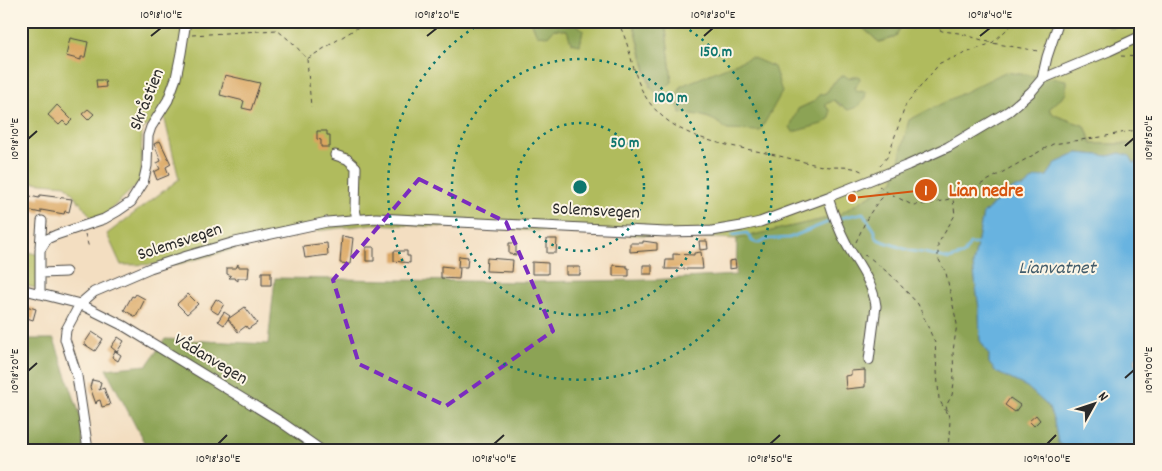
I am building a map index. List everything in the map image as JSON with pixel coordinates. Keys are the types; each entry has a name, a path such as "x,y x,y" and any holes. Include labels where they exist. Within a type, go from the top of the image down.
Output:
{"street":[{"name":"Skråstien","path":"40,250 50,237 104,219 118,212 130,202 143,183 148,166 148,136 151,127 165,107 171,93 178,70 186,21"},
{"name":"Solemsvegen","path":"80,304 94,292 105,287 187,256 295,228 337,220 401,219 690,232 728,229 760,222 908,165 948,147 1009,111 1031,92 1042,79 1060,21"},
{"name":"Solemsvegen","path":"1042,79 1141,36"},
{"path":"335,155 347,160 356,167 355,209 357,219"},
{"path":"828,197 839,230 865,274 875,299 876,306 869,360"},
{"path":"40,294 42,221"},
{"path":"41,273 66,272"},
{"name":"Vådanvegen","path":"21,289 80,304 124,326 281,422 321,450"},
{"path":"80,304 66,330 65,339 77,376 88,450"}],"path":[{"path":"307,59 368,21"},
{"path":"617,21 624,34 637,80 648,100 663,116 688,134 715,143 824,167 849,167 862,171 870,180 887,192 912,205 930,204 953,198 963,188 978,186 1053,144 1109,136 1141,129"},
{"path":"854,21 915,28 929,24 942,31 959,33 992,43 1049,53"},
{"path":"870,180 888,156 906,104 940,63 992,43 1016,21"},
{"path":"184,35 277,30 294,44 307,59 311,107"},
{"path":"1109,51 1123,57 1141,57"},
{"path":"887,192 867,218 862,233 851,251 869,257 892,276 918,304 935,343 939,399 950,421 948,450"},
{"path":"947,414 946,406 952,395 954,383 953,351 957,324 946,273 938,258 938,244 955,215 953,198"},
{"path":"82,227 88,239 89,248"}],"highlighted area":[{"path":"419,179 506,222 553,331 446,406 359,364 333,280"}],"green space":[{"path":"21,21 531,21 537,35 553,29 567,30 580,45 583,30 573,21 633,21 650,88 672,82 665,21 855,21 879,42 896,37 903,21 1101,21 1108,27 1124,26 1141,30 1141,147 1135,144 1092,144 1085,126 1054,115 1049,109 1066,94 909,120 894,181 837,216 737,239 373,224 291,234 179,264 121,265 107,234 179,179 164,116 142,129 141,181 96,223 66,185 31,182 21,214","holes":["860,79 855,88 857,91 866,92 840,106 834,100 826,104 826,107 798,109 813,102 819,95 826,93 835,81","782,92 720,122 698,114 681,113"]},
{"path":"531,21 573,21 583,30 580,45 571,43 567,30 554,29 548,36 537,35"},
{"path":"633,21 665,21 672,82 658,94 651,88"},
{"path":"855,21 903,21 896,37 879,42"},
{"path":"1101,21 1141,21 1141,30 1124,26 1108,27"},
{"path":"751,57 774,67 782,92 760,131 727,130 717,122 706,117 681,113 675,99 681,86"},
{"path":"1005,72 1066,80 1066,94 1049,109 1054,115 1085,126 1092,144 1135,144 1141,147 1141,162 1134,163 1120,153 1109,156 1078,153 1056,163 1047,176 1035,178 1024,187 1014,188 1002,196 983,214 973,265 979,308 980,340 989,355 989,363 996,372 1027,387 1048,406 1054,421 1058,443 1071,450 148,450 106,369 147,365 165,339 268,344 275,278 524,282 649,280 736,275 737,239 837,216 894,181 909,120"},
{"path":"844,75 848,78 859,76 860,79 855,88 857,91 866,92 863,102 848,110 834,100 826,104 826,107 830,110 830,118 822,124 793,132 790,127 798,109 813,102 819,95 826,93 835,81"},
{"path":"21,250 39,255 36,288 21,285"},
{"path":"21,339 54,339 81,418 83,450 21,450"}],"water":[{"name":"Lianvatnet","path":"1078,153 1109,156 1120,153 1130,156 1134,163 1141,162 1141,354 1135,358 1134,363 1138,366 1141,363 1141,450 1071,450 1058,443 1054,421 1048,406 1027,387 996,372 989,363 989,355 980,340 979,308 973,265 983,214 1002,196 1014,188 1024,187 1035,178 1047,176 1056,163"}],"building":[{"path":"70,38 88,42 85,57 81,57 81,60 66,56"},
{"path":"225,75 260,83 251,110 242,108 244,101 220,95"},
{"path":"96,80 105,80 106,87 97,88"},
{"path":"57,105 72,120 67,125 63,121 59,125 48,115"},
{"path":"88,109 94,114 88,120 82,114"},
{"path":"317,131 327,131 327,135 330,135 330,147 321,147 321,140 317,139"},
{"path":"160,141 171,164 166,167 169,175 157,180 154,172 160,169 157,163 161,161 154,144"},
{"path":"40,195 72,199 69,212 65,211 64,214 41,210 41,213 27,210 30,196 39,198"},
{"path":"342,236 353,238 350,264 340,263"},
{"path":"547,239 557,239 556,253 547,253"},
{"path":"643,241 657,243 657,250 630,252 630,243 643,243"},
{"path":"699,241 707,241 708,249 700,250"},
{"path":"327,243 328,255 305,258 303,246"},
{"path":"509,243 516,243 516,255 509,254"},
{"path":"366,247 374,247 374,261 366,261"},
{"path":"394,251 407,251 407,256 410,256 410,263 394,261"},
{"path":"701,252 703,269 665,269 666,260 673,260 673,254 694,255 694,253"},
{"path":"459,256 468,257 467,267 458,267"},
{"path":"487,258 513,260 512,272 486,271"},
{"path":"735,260 736,268 729,269 729,261"},
{"path":"532,262 548,263 548,274 532,274"},
{"path":"238,264 238,267 249,267 248,278 238,278 238,281 234,278 229,278 231,276 227,274 227,268 236,268"},
{"path":"613,265 627,266 629,268 629,276 613,276"},
{"path":"643,265 652,265 652,274 643,274"},
{"path":"441,266 460,268 459,279 441,278"},
{"path":"566,267 580,267 580,275 566,275"},
{"path":"262,272 271,272 271,285 262,285"},
{"path":"136,294 145,299 136,317 124,310 132,296 134,297"},
{"path":"188,294 198,304 187,314 177,304"},
{"path":"216,299 224,304 218,314 210,309"},
{"path":"23,305 36,309 33,320 21,316"},
{"path":"245,307 257,323 248,329 246,326 238,332 228,319"},
{"path":"224,312 230,316 224,325 218,321"},
{"path":"92,332 103,339 95,351 84,344"},
{"path":"118,337 124,341 117,352 111,347"},
{"path":"115,351 121,355 118,361 112,357"},
{"path":"865,370 865,387 846,389 845,376 851,375 851,371"},
{"path":"92,380 101,382 99,390 104,388 110,405 102,407 100,400 96,404 90,387"},
{"path":"1010,398 1020,405 1015,412 1005,405"},
{"path":"1036,415 1040,420 1034,426 1029,421"}],"waterway":[{"path":"840,218 863,213 879,240 911,251 949,259 963,255 970,244 978,244"},
{"path":"732,235 747,233 752,241 757,243 769,239 789,238 831,221"}],"place":[{"name":"Lian nedre","path":"852,198"}]}
